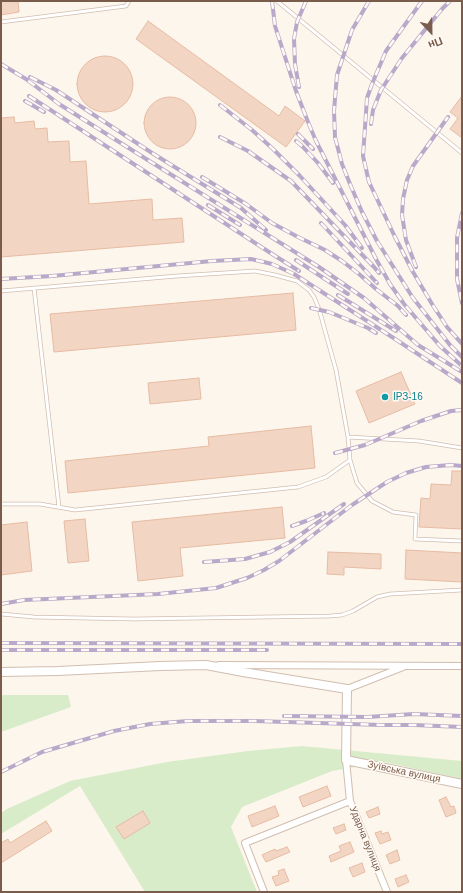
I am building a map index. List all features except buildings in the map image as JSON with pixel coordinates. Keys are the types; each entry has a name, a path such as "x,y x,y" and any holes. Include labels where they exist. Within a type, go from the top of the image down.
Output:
{"street":[{"path":"206,665 346,689 406,666"},
{"path":"1,672 206,665 462,666"},
{"path":"346,689 346,760"},
{"name":"Зуївська вулиця","path":"346,760 462,784"},
{"name":"Ударна вулиця","path":"346,760 350,801 387,892"},
{"path":"264,892 245,843 350,801"}],"lane":[{"path":"1,22 126,6 129,1"},
{"path":"279,2 462,153"},
{"path":"1,291 255,271 297,282 309,290 320,309 336,370 348,437 350,460 357,483 372,501 393,512 416,515 415,539 462,541"},
{"path":"34,288 59,507"},
{"path":"348,437 419,441 462,448"},
{"path":"1,504 40,504 75,510 298,487 326,477 350,460"},
{"path":"1,614 34,617 134,619 330,616 342,615 377,597 390,594 462,590"}],"green space":[{"path":"1,695 68,695 71,707 1,732"},
{"path":"302,746 462,761 462,779 384,762 332,771 242,807 231,827 257,892 145,892 80,786 1,834 1,813 70,781 167,762 248,751"}],"railway":[{"path":"272,1 275,26 296,91 308,122 316,141 376,259 390,284 404,304 440,346 462,366"},
{"path":"299,87 295,64 294,39 297,22 306,1"},
{"path":"369,1 352,30 337,75 334,111 335,137 342,164 362,212 377,241 413,298 450,345 462,357"},
{"path":"422,1 386,51 372,84 367,98 363,156 369,182 413,272 447,327 462,344"},
{"path":"371,124 373,110 381,90 402,58 450,1"},
{"path":"1,64 26,79 59,104 319,267 364,298 418,345 462,372"},
{"path":"30,77 56,90 152,153 241,208 266,230"},
{"path":"29,96 299,271"},
{"path":"25,101 44,112"},
{"path":"220,105 252,130 300,176 345,225 362,248"},
{"path":"416,267 406,240 402,215 403,199 407,180 413,166 448,117"},
{"path":"298,134 313,149"},
{"path":"220,137 248,151 291,181 379,273"},
{"path":"296,141 318,163 333,183"},
{"path":"202,177 246,204 272,223 325,250 342,261 398,306 406,315"},
{"path":"208,205 240,225"},
{"path":"462,213 457,238 457,279 462,303"},
{"path":"321,223 377,283"},
{"path":"1,279 251,259 272,264 294,274 462,383"},
{"path":"296,260 348,294"},
{"path":"338,295 396,331"},
{"path":"311,308 329,312 368,328 376,333"},
{"path":"335,453 365,445 421,421 451,411 462,410"},
{"path":"1,604 24,600 158,594 216,588 247,578 279,561 352,505 387,482 406,473 426,467 451,465 462,466"},
{"path":"204,562 245,559 270,552 290,542 344,504"},
{"path":"292,526 324,513"},
{"path":"1,643 462,644"},
{"path":"1,650 267,650"},
{"path":"284,716 367,717 414,714 462,716"},
{"path":"1,772 42,752 114,731 150,724 188,721 255,721 462,727"}],"place":[{"name":"ІРЗ-16","path":"385,397"}]}
